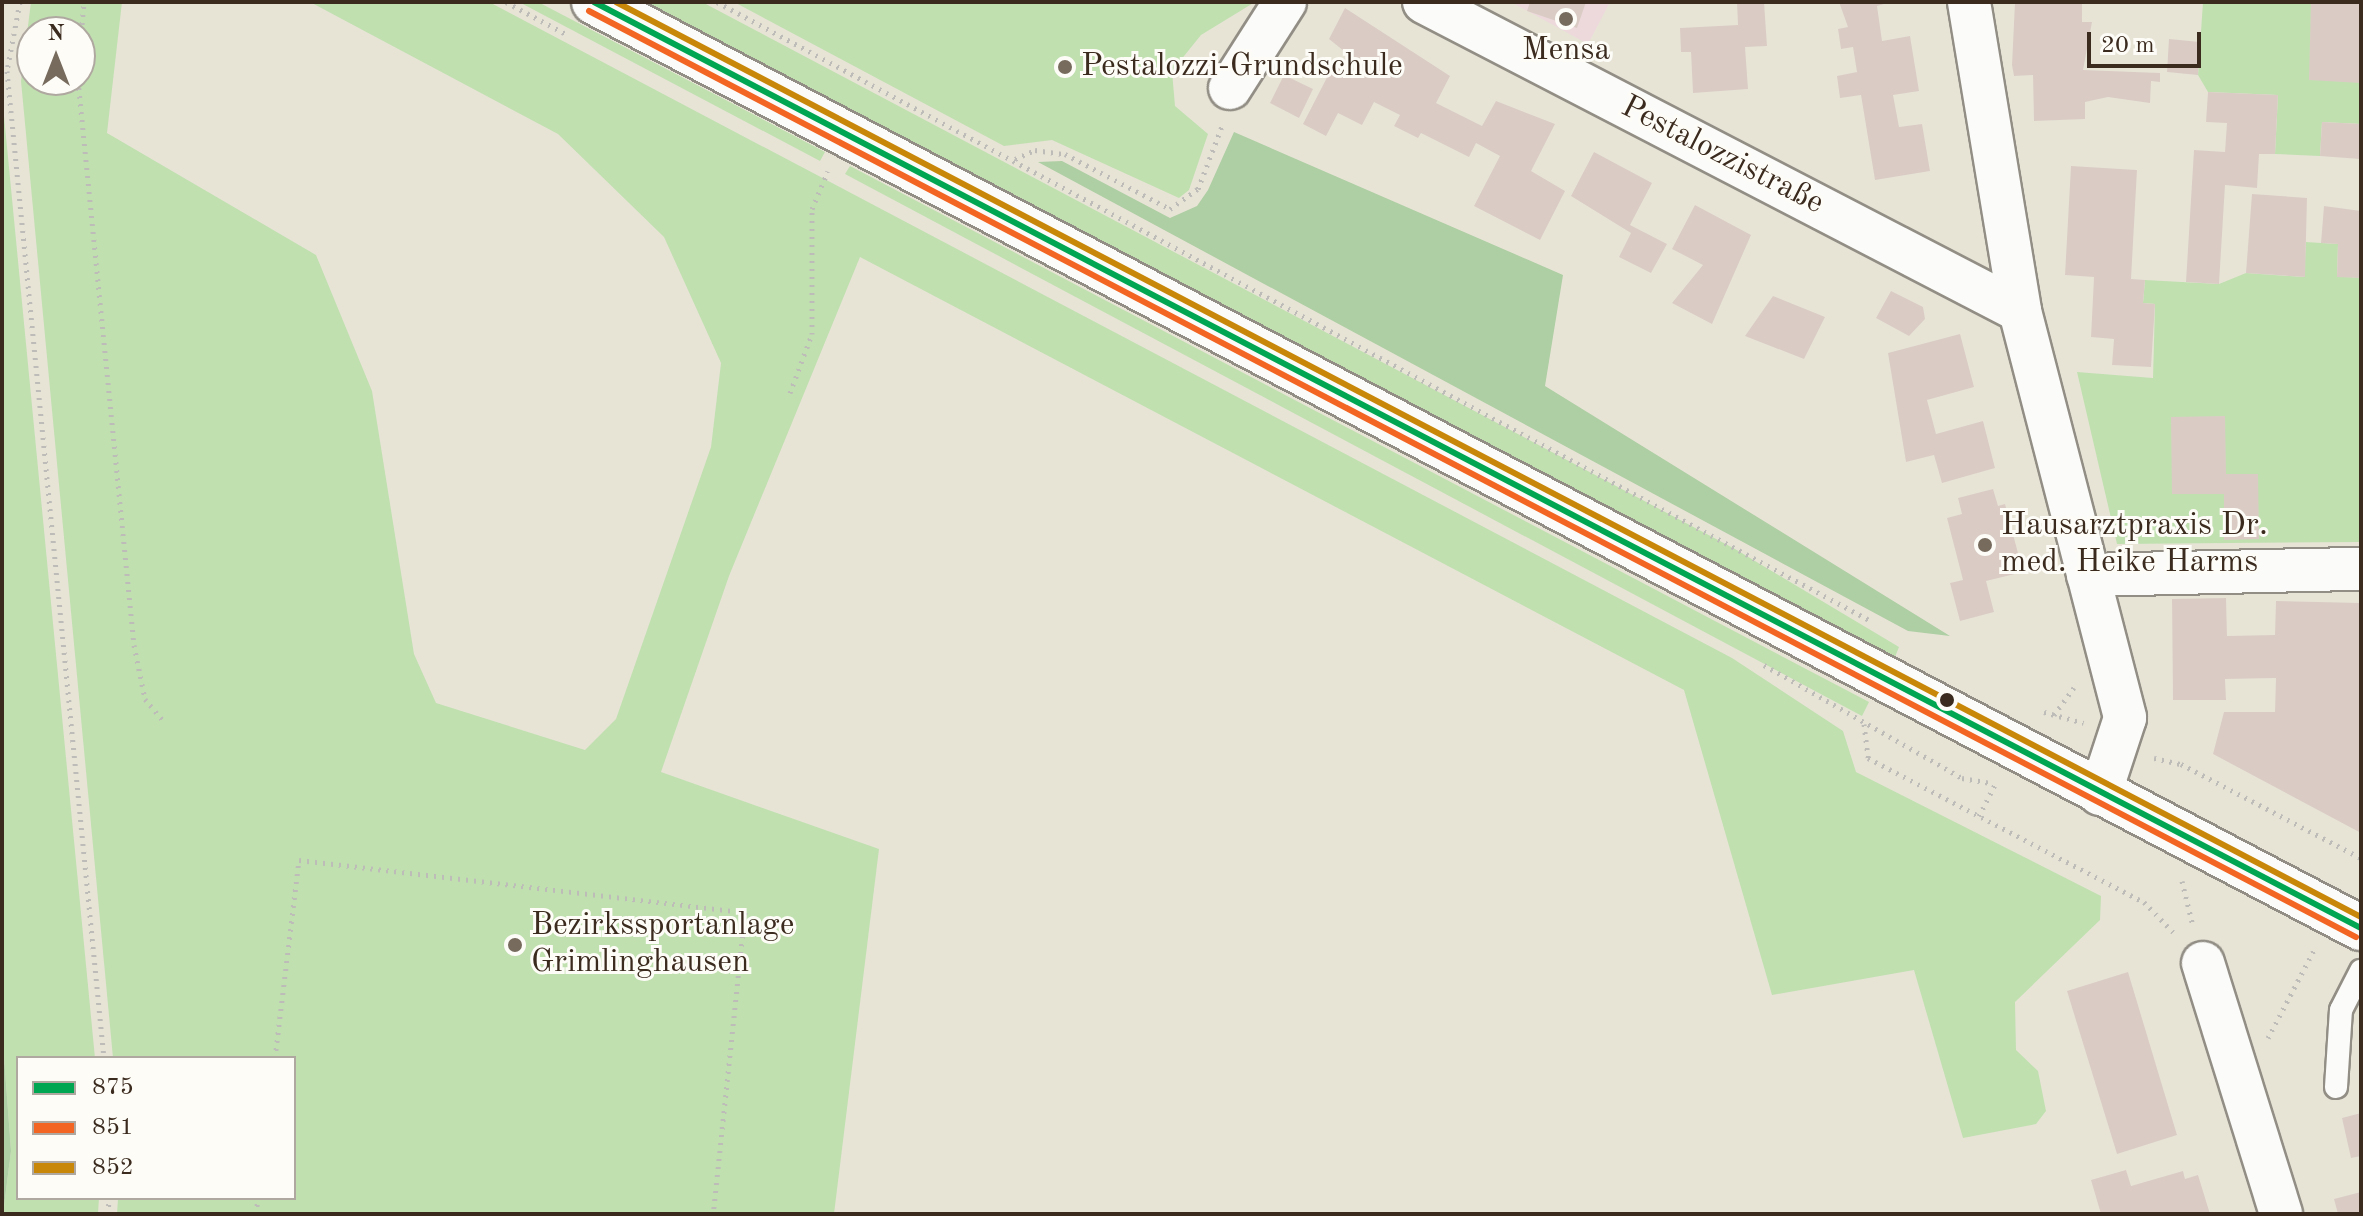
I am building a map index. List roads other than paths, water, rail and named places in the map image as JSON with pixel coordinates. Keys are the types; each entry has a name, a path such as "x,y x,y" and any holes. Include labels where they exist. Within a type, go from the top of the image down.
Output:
{"main road":[{"path":"594,2 2100,794 2361,928"}],"street":[{"path":"1230,88 1285,2"},
{"name":"Pestalozzistraße","path":"1424,2 2020,311"},
{"path":"1969,2 2020,311 2125,718 2100,794"},
{"path":"2088,575 2361,569"},
{"path":"2203,963 2281,1214"}],"lane":[{"path":"2336,1087 2341,1010 2361,971"}],"place":[{"name":"Mensa","path":"1566,19"},
{"name":"Pestalozzi-Grundschule","path":"1065,67"},
{"name":"Hausarztpraxis Dr. med. Heike Harms","path":"1985,545"},
{"name":"Bezirkssportanlage Grimlinghausen","path":"515,945"}]}
